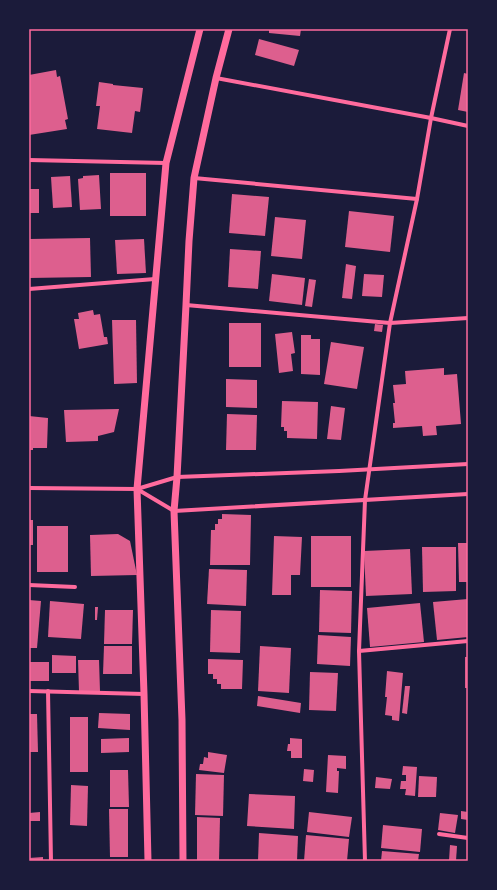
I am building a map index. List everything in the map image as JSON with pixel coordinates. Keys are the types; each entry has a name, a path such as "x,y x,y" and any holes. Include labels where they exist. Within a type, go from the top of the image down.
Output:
{"street":[{"path":"148,861 137,488 166,163 200,29"},
{"path":"183,861 182,720 174,511 189,241 194,178 216,78 229,29"},
{"path":"365,861 359,652 365,500 390,322 417,200 450,29"},
{"path":"216,78 468,126"},
{"path":"29,160 166,163"},
{"path":"194,178 417,200"},
{"path":"29,289 156,279"},
{"path":"186,305 390,322 468,318"},
{"path":"29,488 137,488 177,477 370,470 468,464"},
{"path":"137,488 174,511 468,494"},
{"path":"29,585 75,587"},
{"path":"359,652 468,641"},
{"path":"29,691 144,694"},
{"path":"48,692 51,861"},
{"path":"440,834 468,838"}],"building":[{"path":"269,29 301,29 300,36 269,33"},
{"path":"259,39 299,50 294,66 255,55"},
{"path":"56,70 57,77 60,76 68,119 65,120 67,129 29,135 29,75"},
{"path":"464,73 468,74 468,112 458,110"},
{"path":"99,82 143,88 140,112 135,111 132,133 97,129 100,106 96,106"},
{"path":"110,173 146,173 146,216 110,216"},
{"path":"99,175 101,209 80,210 78,179 83,178 83,176"},
{"path":"70,176 72,207 53,208 51,177"},
{"path":"29,189 39,189 39,213 29,213"},
{"path":"232,194 269,197 265,236 229,233"},
{"path":"349,211 394,216 390,252 345,247"},
{"path":"275,217 306,220 302,259 271,256"},
{"path":"90,238 91,277 29,278 29,239"},
{"path":"144,239 146,273 117,274 115,240"},
{"path":"230,249 261,251 258,289 228,287"},
{"path":"346,264 356,266 352,299 342,298"},
{"path":"272,274 305,278 302,305 269,301"},
{"path":"364,274 384,275 382,297 362,296"},
{"path":"309,279 316,280 312,307 305,306"},
{"path":"93,310 94,315 100,314 104,337 107,337 108,344 79,349 74,319 79,319 78,313"},
{"path":"112,320 136,320 137,383 114,384"},
{"path":"229,323 261,323 261,367 229,367"},
{"path":"375,324 383,325 382,332 374,331"},
{"path":"292,332 295,353 291,354 293,371 279,373 275,334"},
{"path":"301,335 311,335 311,339 320,339 320,375 301,374"},
{"path":"331,342 364,347 357,389 324,384"},
{"path":"444,368 444,375 457,374 461,424 436,426 437,435 423,436 422,426 393,428 393,423 395,423 393,403 395,403 393,385 406,384 405,371"},
{"path":"226,379 257,380 257,408 226,407"},
{"path":"282,401 318,402 317,439 287,438 287,431 284,431 284,427 281,427"},
{"path":"331,406 345,408 341,440 327,439"},
{"path":"119,409 114,432 98,436 98,441 66,442 64,410"},
{"path":"227,414 257,415 256,450 226,450"},
{"path":"29,416 48,418 47,448 33,448 33,450 29,450"},
{"path":"222,514 251,515 250,565 210,565 211,530 215,530 215,524 218,524 218,519 222,519"},
{"path":"29,520 33,520 33,545 29,545"},
{"path":"37,526 68,526 68,572 37,572"},
{"path":"118,534 130,541 137,575 91,576 90,535"},
{"path":"274,536 302,537 300,575 291,575 291,595 272,595"},
{"path":"311,536 351,536 351,587 311,587"},
{"path":"458,543 468,543 468,582 459,582"},
{"path":"422,547 456,547 456,591 423,592"},
{"path":"410,549 412,594 366,596 364,551"},
{"path":"209,569 247,570 246,606 207,604"},
{"path":"320,590 352,591 351,633 319,632"},
{"path":"468,599 468,637 437,640 433,602"},
{"path":"29,600 41,601 37,648 29,648"},
{"path":"50,601 84,604 81,639 48,637"},
{"path":"420,603 424,642 370,647 367,608"},
{"path":"95,607 98,607 97,620 95,620"},
{"path":"105,610 133,610 132,644 104,644"},
{"path":"211,610 241,611 240,653 210,652"},
{"path":"318,635 351,637 350,666 317,664"},
{"path":"104,646 132,646 132,674 103,674"},
{"path":"260,646 291,648 289,693 258,691"},
{"path":"52,655 76,656 76,673 52,673"},
{"path":"465,657 468,657 468,688 465,688"},
{"path":"208,659 243,660 242,689 221,689 221,684 217,684 217,679 213,679 213,674 208,674"},
{"path":"78,660 99,660 100,691 79,691"},
{"path":"29,662 49,662 49,681 29,681"},
{"path":"387,671 403,673 399,721 392,720 392,716 385,715"},
{"path":"310,672 338,673 336,711 309,710"},
{"path":"405,686 410,686 407,714 402,713"},
{"path":"258,696 301,703 300,713 257,706"},
{"path":"99,713 130,714 130,730 98,728"},
{"path":"29,714 37,714 38,752 29,752"},
{"path":"70,717 88,717 88,772 70,772"},
{"path":"129,738 129,752 101,753 101,739"},
{"path":"290,738 302,739 302,758 291,758 291,751 287,751 288,744 290,744"},
{"path":"208,752 227,755 224,773 199,770 200,764 203,764 204,757 208,758"},
{"path":"328,755 346,756 346,769 337,768 337,771 339,771 338,793 326,792"},
{"path":"403,766 417,767 415,796 405,795 406,789 400,789 401,781 406,781 406,775 402,775"},
{"path":"304,769 314,770 313,782 303,781"},
{"path":"110,770 128,770 129,807 110,807"},
{"path":"196,774 224,775 223,816 195,815"},
{"path":"419,776 437,777 436,797 418,797"},
{"path":"376,777 392,779 390,789 375,788"},
{"path":"71,785 88,786 87,826 70,825"},
{"path":"249,794 295,796 294,829 247,826"},
{"path":"109,809 128,809 128,857 110,857"},
{"path":"461,811 468,812 468,820 461,819"},
{"path":"40,812 40,821 29,821 29,813"},
{"path":"309,812 352,817 349,837 307,832"},
{"path":"440,813 458,815 455,833 438,830"},
{"path":"197,817 220,818 219,861 197,861"},
{"path":"383,825 422,829 420,852 381,848"},
{"path":"259,833 298,836 297,861 258,861"},
{"path":"306,835 349,839 347,861 304,861"},
{"path":"450,845 457,846 456,861 449,861"},
{"path":"382,851 419,854 418,861 381,861"},
{"path":"43,857 43,861 29,861 29,858"}]}
